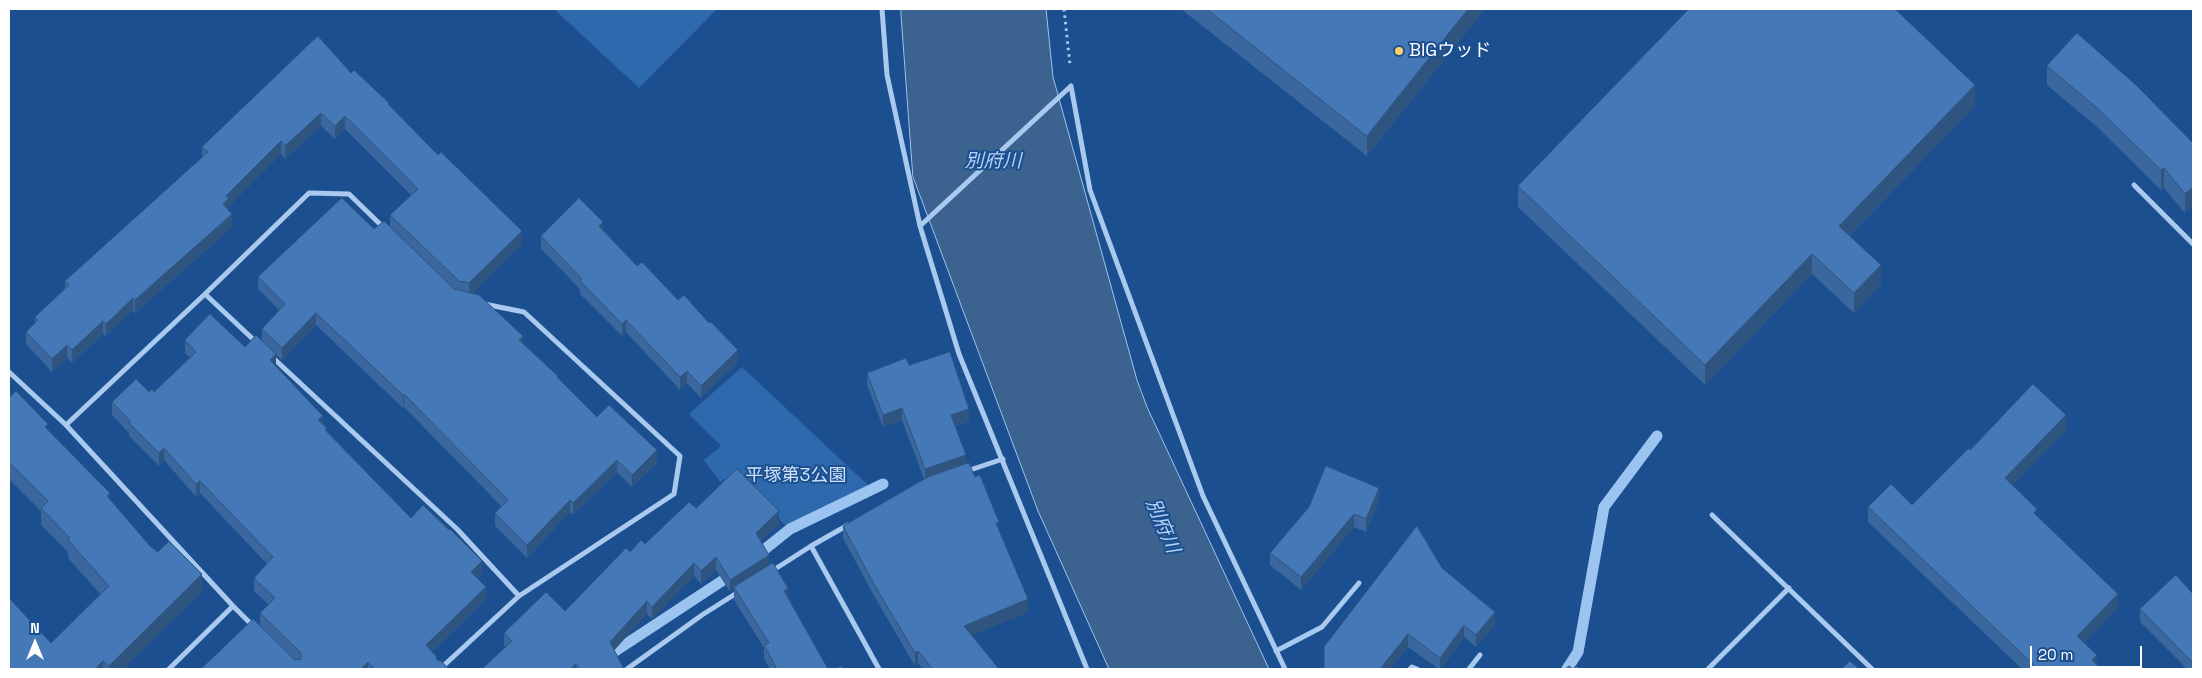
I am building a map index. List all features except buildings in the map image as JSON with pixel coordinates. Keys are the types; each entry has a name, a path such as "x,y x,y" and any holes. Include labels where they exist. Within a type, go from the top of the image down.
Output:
{"street":[{"path":"882,9 887,75 920,226 959,354 1087,669"},
{"path":"920,226 1071,86"},
{"path":"1071,86 1090,190 1203,496 1285,669"},
{"path":"2134,186 2193,244"},
{"path":"66,424 205,294 309,193 349,194 392,236"},
{"path":"205,294 262,348"},
{"path":"440,669 519,596 674,494 680,456 524,312 476,302"},
{"path":"270,355 457,529 519,596"},
{"path":"9,372 66,424 232,606 259,632"},
{"path":"960,474 1003,459"},
{"path":"1712,515 1872,669"},
{"path":"769,572 852,523"},
{"path":"811,546 879,669"},
{"path":"1276,650 1322,628 1358,583"},
{"path":"627,669 702,615 744,588"},
{"path":"1708,669 1789,588"},
{"path":"169,669 232,606"},
{"path":"1469,669 1480,655"},
{"path":"1410,669 1412,667 1417,669"}],"path":[{"path":"1064,9 1071,86"}],"green space":[{"path":"554,9 717,9 639,88"},
{"name":"平塚第3公園","path":"742,367 870,487 787,527 735,473 720,482 704,460 721,446 689,414"}],"water":[{"name":"別府川","path":"901,9 1046,9 1053,77 1137,380 1147,407 1269,669 1109,669 1038,511 913,177"}],"waterway":[{"path":"1567,669 1578,652 1604,507 1657,436"},
{"path":"755,557 790,529 883,484"},
{"path":"588,669 734,573"}],"place":[{"name":"BIGウッド","path":"1399,51"}]}
